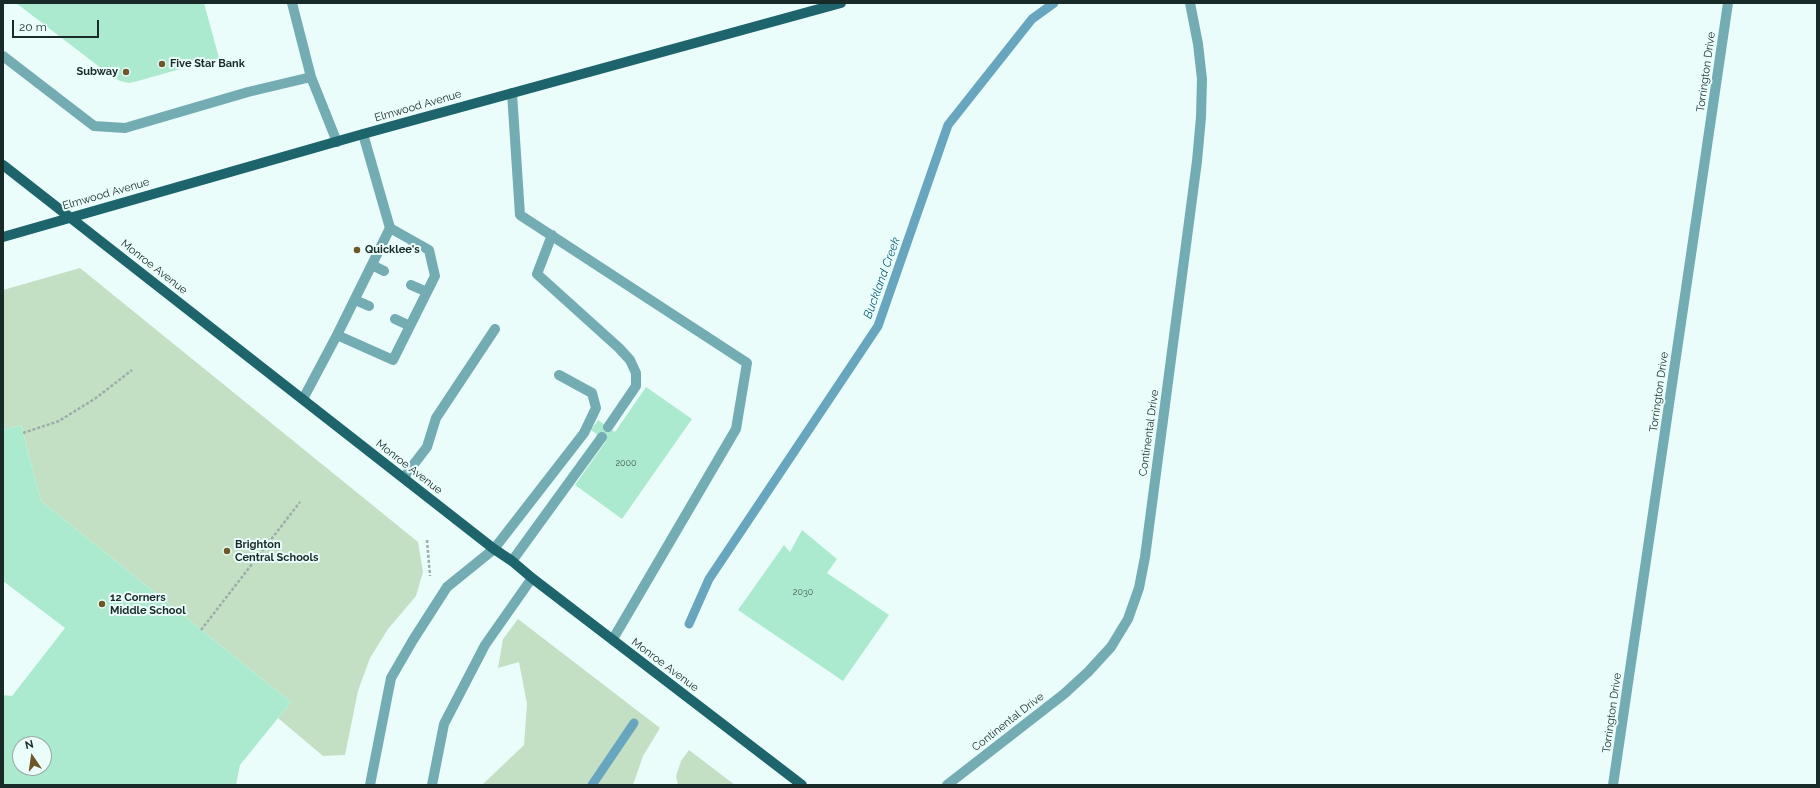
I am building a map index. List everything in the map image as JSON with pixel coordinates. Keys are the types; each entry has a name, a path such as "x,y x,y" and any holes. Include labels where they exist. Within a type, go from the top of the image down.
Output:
{"main road":[{"name":"Elmwood Avenue","path":"3,237 363,134 841,3"},
{"name":"Monroe Avenue","path":"3,165 404,477 494,549 512,561 532,578 802,785"}],"street":[{"path":"292,3 311,77 337,142"},
{"name":"Continental Drive","path":"947,785 1064,694 1088,672 1111,646 1128,619 1139,588 1149,525 1195,177 1201,117 1202,79 1198,44 1190,3"},
{"name":"Torrington Drive","path":"1613,785 1728,3"},
{"path":"3,56 94,126 118,128 125,128 248,92 311,77"},
{"path":"512,93 520,215 747,363 736,429 613,639"},
{"path":"303,399 355,300 390,228 363,134"},
{"path":"337,335 393,360 435,276 429,250 390,228"},
{"path":"552,235 537,274 619,348 630,360 636,372 636,386 608,427"},
{"path":"372,266 384,271"},
{"path":"411,284 427,292"},
{"path":"355,300 369,306"},
{"path":"395,319 410,326"},
{"path":"404,477 427,447 436,418 495,329"},
{"path":"370,785 391,678 447,587 494,549 584,433 596,408 592,393 559,375"},
{"path":"512,561 602,437"},
{"path":"432,785 444,724 485,645 532,578"}],"path":[{"path":"23,434 59,421 96,398 132,370"},
{"path":"201,630 300,502"}],"green space":[{"path":"80,268 418,542 423,572 416,596 388,629 370,658 358,691 345,755 323,756 278,718 291,702 41,501 21,425 3,430 3,290"},
{"path":"518,619 660,728 643,756 633,785 482,785 524,745 527,704 519,662 498,668 503,639"},
{"path":"689,750 735,785 678,785 676,776 681,761"}],"building":[{"path":"16,3 204,3 219,58 138,81 129,83 120,81 110,75"},
{"path":"646,387 692,419 622,519 575,485 606,441 591,430 598,420 615,432"},
{"name":"12 Corners Middle School","path":"21,425 41,501 291,702 240,765 236,785 3,785 3,695 12,696 65,628 3,581 3,430"},
{"path":"802,530 837,559 827,573 889,615 843,681 738,610 784,545 790,552"}],"waterway":[{"name":"Buckland Creek","path":"689,624 709,579 878,326 948,125 1032,19 1054,3"},
{"name":"Buckland Creek","path":"592,785 634,723"}],"place":[{"name":"Five Star Bank","path":"162,64"},
{"name":"Subway","path":"126,72"},
{"name":"Quicklee's","path":"357,250"},
{"name":"Brighton Central Schools","path":"227,551"},
{"name":"12 Corners Middle School","path":"102,604"}]}
